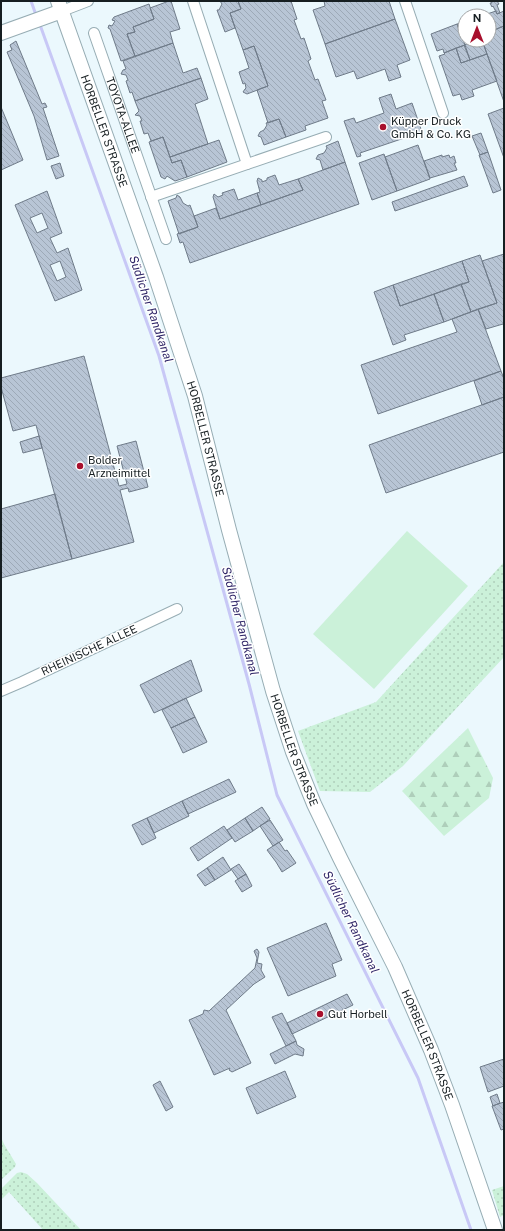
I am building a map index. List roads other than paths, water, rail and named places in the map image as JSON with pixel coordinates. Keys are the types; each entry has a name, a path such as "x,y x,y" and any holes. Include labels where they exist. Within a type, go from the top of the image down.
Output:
{"main road":[{"path":"1,33 25,25 57,9"},
{"name":"HORBELLER STRASSE","path":"57,9 156,277 195,396 229,530 271,684 293,752 314,804 395,966 432,1050 495,1230"}],"street":[{"path":"57,9 88,1"},
{"path":"193,1 247,164"},
{"path":"406,1 443,113"},
{"name":"TOYOTA-ALLEE","path":"94,33 166,239"},
{"path":"151,197 326,137"},
{"name":"RHEINISCHE ALLEE","path":"1,691 178,609"}],"waterway":[{"name":"Südlicher Randkanal","path":"31,1 36,15"},
{"name":"Südlicher Randkanal","path":"39,22 159,356 249,684 277,795 418,1078 471,1230"}],"place":[{"name":"Küpper Druck GmbH & Co. KG","path":"383,127"},
{"name":"Bolder Arzneimittel","path":"80,466"},
{"name":"Gut Horbell","path":"320,1014"}]}
